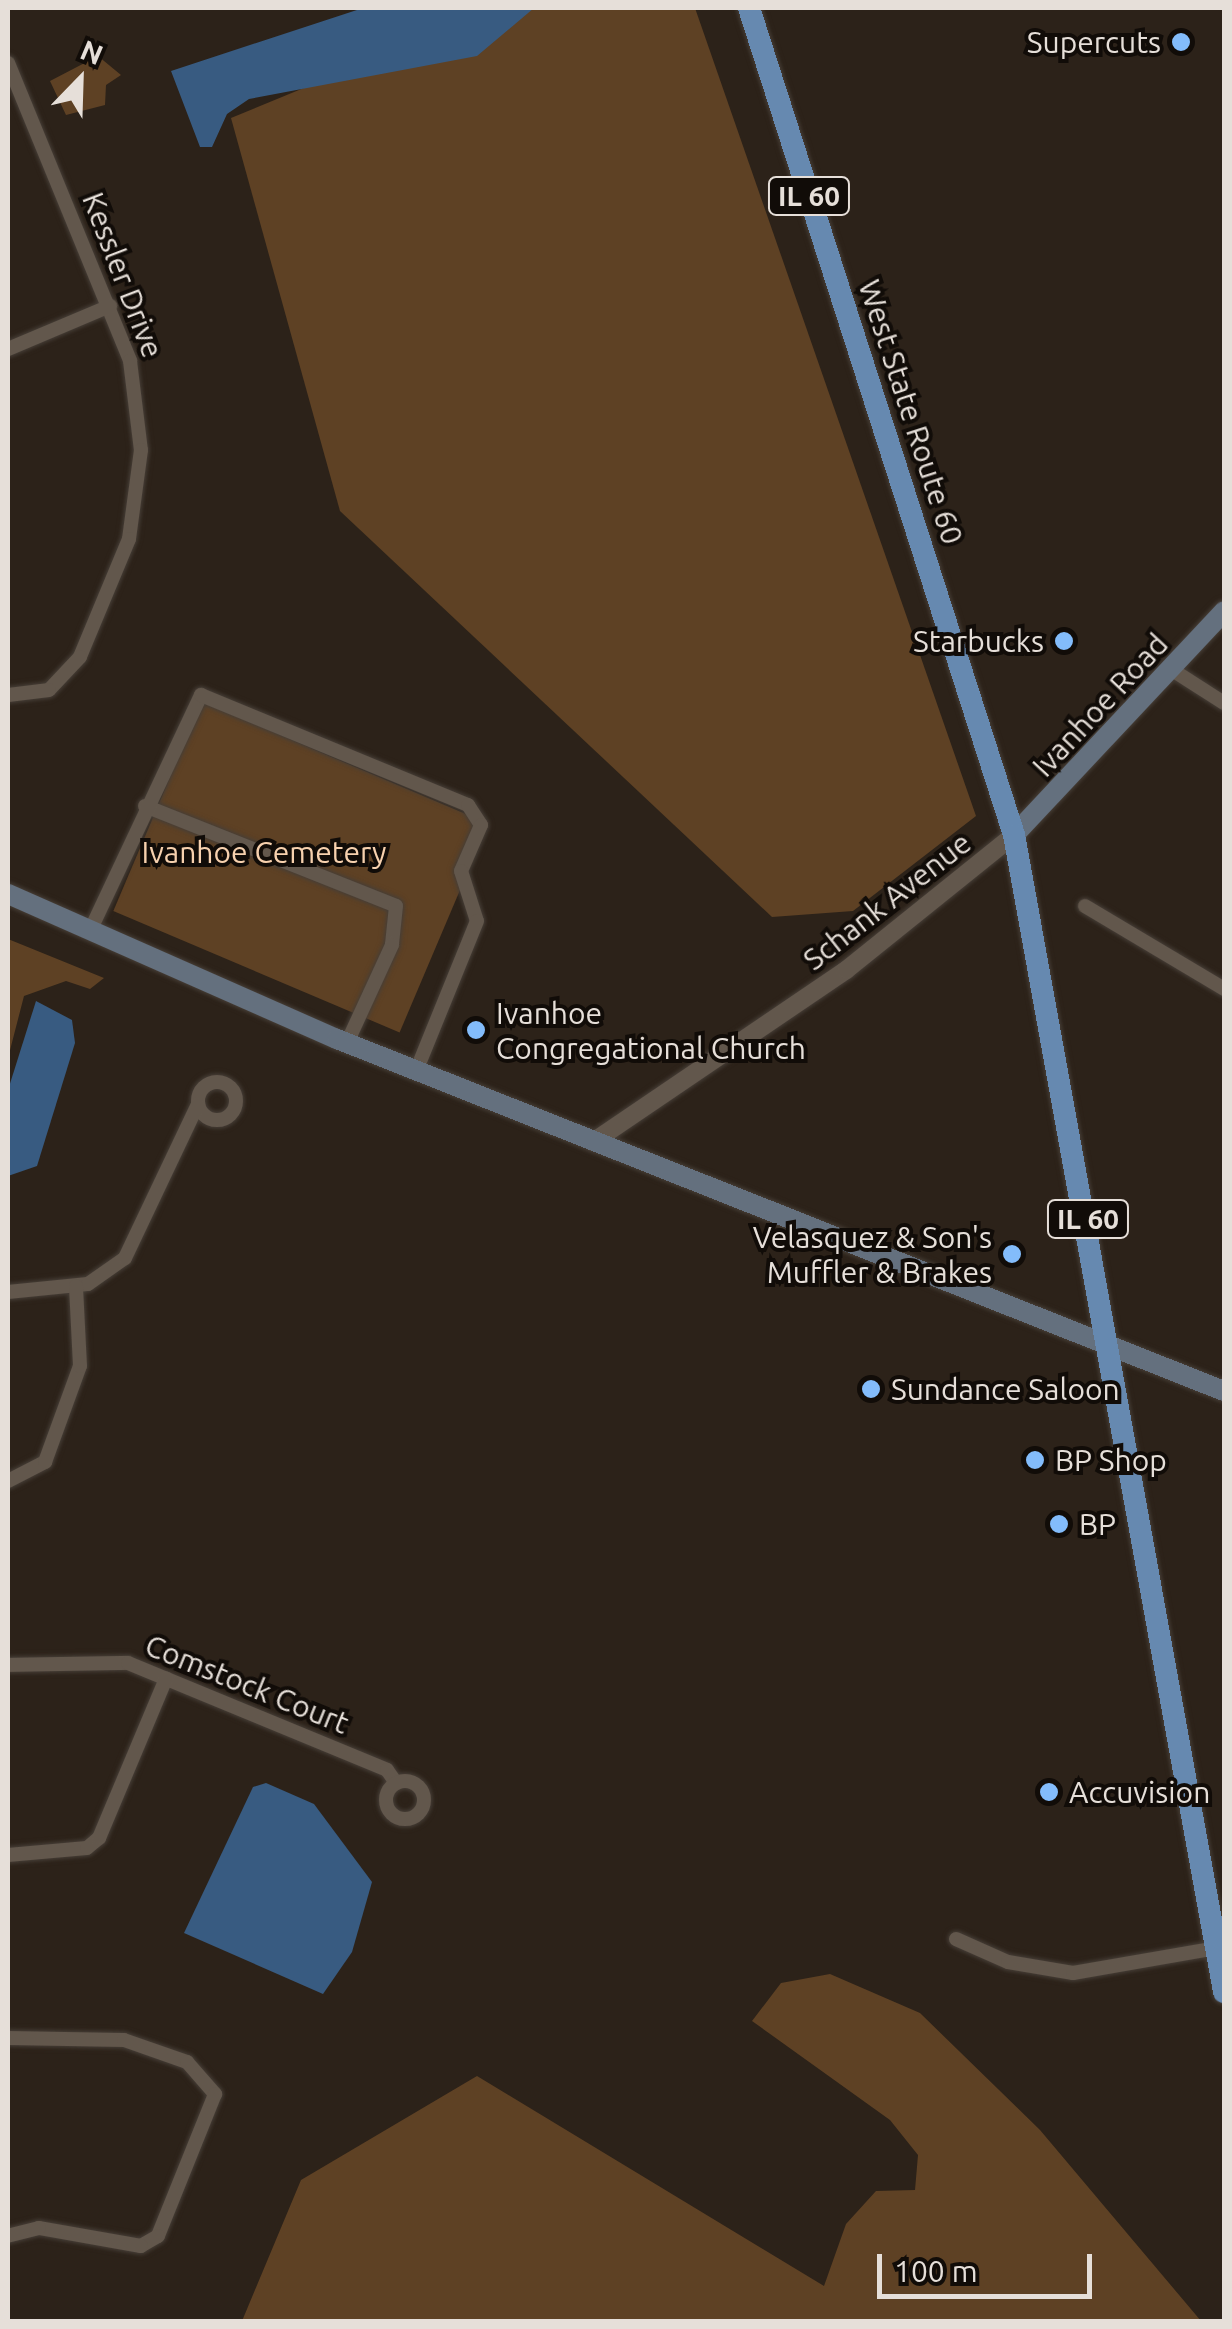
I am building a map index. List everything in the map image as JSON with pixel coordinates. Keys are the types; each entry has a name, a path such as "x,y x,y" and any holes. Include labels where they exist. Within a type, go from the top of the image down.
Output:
{"main road":[{"name":"West State Route 60","path":"748,8 1014,835"},
{"name":"Ivanhoe Road","path":"1014,835 1174,670 1224,611"},
{"name":"IL 60","path":"1014,835 1220,1948 1224,1992"},
{"path":"8,894 347,1043 1224,1391"}],"street":[{"name":"Kessler Drive","path":"8,63 110,306 140,411 129,539 70,672 34,696 8,695"},
{"path":"8,349 110,306"},
{"path":"1174,670 1224,703"},
{"path":"90,931 144,806 201,694 474,808 481,825 462,870 476,921 416,1071"},
{"path":"144,806 396,906 392,944 347,1043"},
{"name":"Schank Avenue","path":"593,1142 846,970 1014,835"},
{"path":"1085,906 1224,990"},
{"path":"8,1292 76,1286 125,1258 198,1104"},
{"path":"8,1481 45,1462 80,1366 76,1286"},
{"name":"Comstock Court","path":"8,1666 128,1663 387,1770 396,1783"},
{"path":"8,1854 84,1848 99,1838 166,1679"},
{"path":"956,1940 1008,1962 1073,1973 1220,1948"},
{"path":"8,2038 124,2040 187,2062 215,2094 158,2236 141,2246 39,2228 8,2236"}],"green space":[{"path":"498,8 695,8 976,816 853,911 772,917 340,511 231,118"},
{"path":"98,56 121,75 106,85 105,105 66,115 50,81"},
{"name":"Ivanhoe Cemetery","path":"202,702 488,824 400,1032 113,911"},
{"path":"8,939 104,978 90,989 66,981 24,996 8,1058"},
{"path":"830,1974 920,2013 1040,2130 1201,2321 242,2321 301,2180 477,2076 824,2286 846,2224 876,2191 915,2190 918,2155 890,2120 752,2021 781,1983"}],"water":[{"path":"363,8 534,8 477,56 249,99 227,114 212,147 200,147 171,71"},
{"path":"36,1001 72,1020 75,1043 37,1166 8,1176 8,1090"},
{"path":"266,1783 314,1804 372,1882 352,1952 323,1994 184,1933 253,1787"}],"place":[{"name":"Supercuts","path":"1181,42"},
{"name":"Starbucks","path":"1064,641"},
{"name":"Ivanhoe Congregational Church","path":"476,1030"},
{"name":"Velasquez & Son's Muffler & Brakes","path":"1012,1254"},
{"name":"Sundance Saloon","path":"871,1389"},
{"name":"BP Shop","path":"1035,1460"},
{"name":"BP","path":"1059,1524"},
{"name":"Accuvision","path":"1049,1792"}]}
